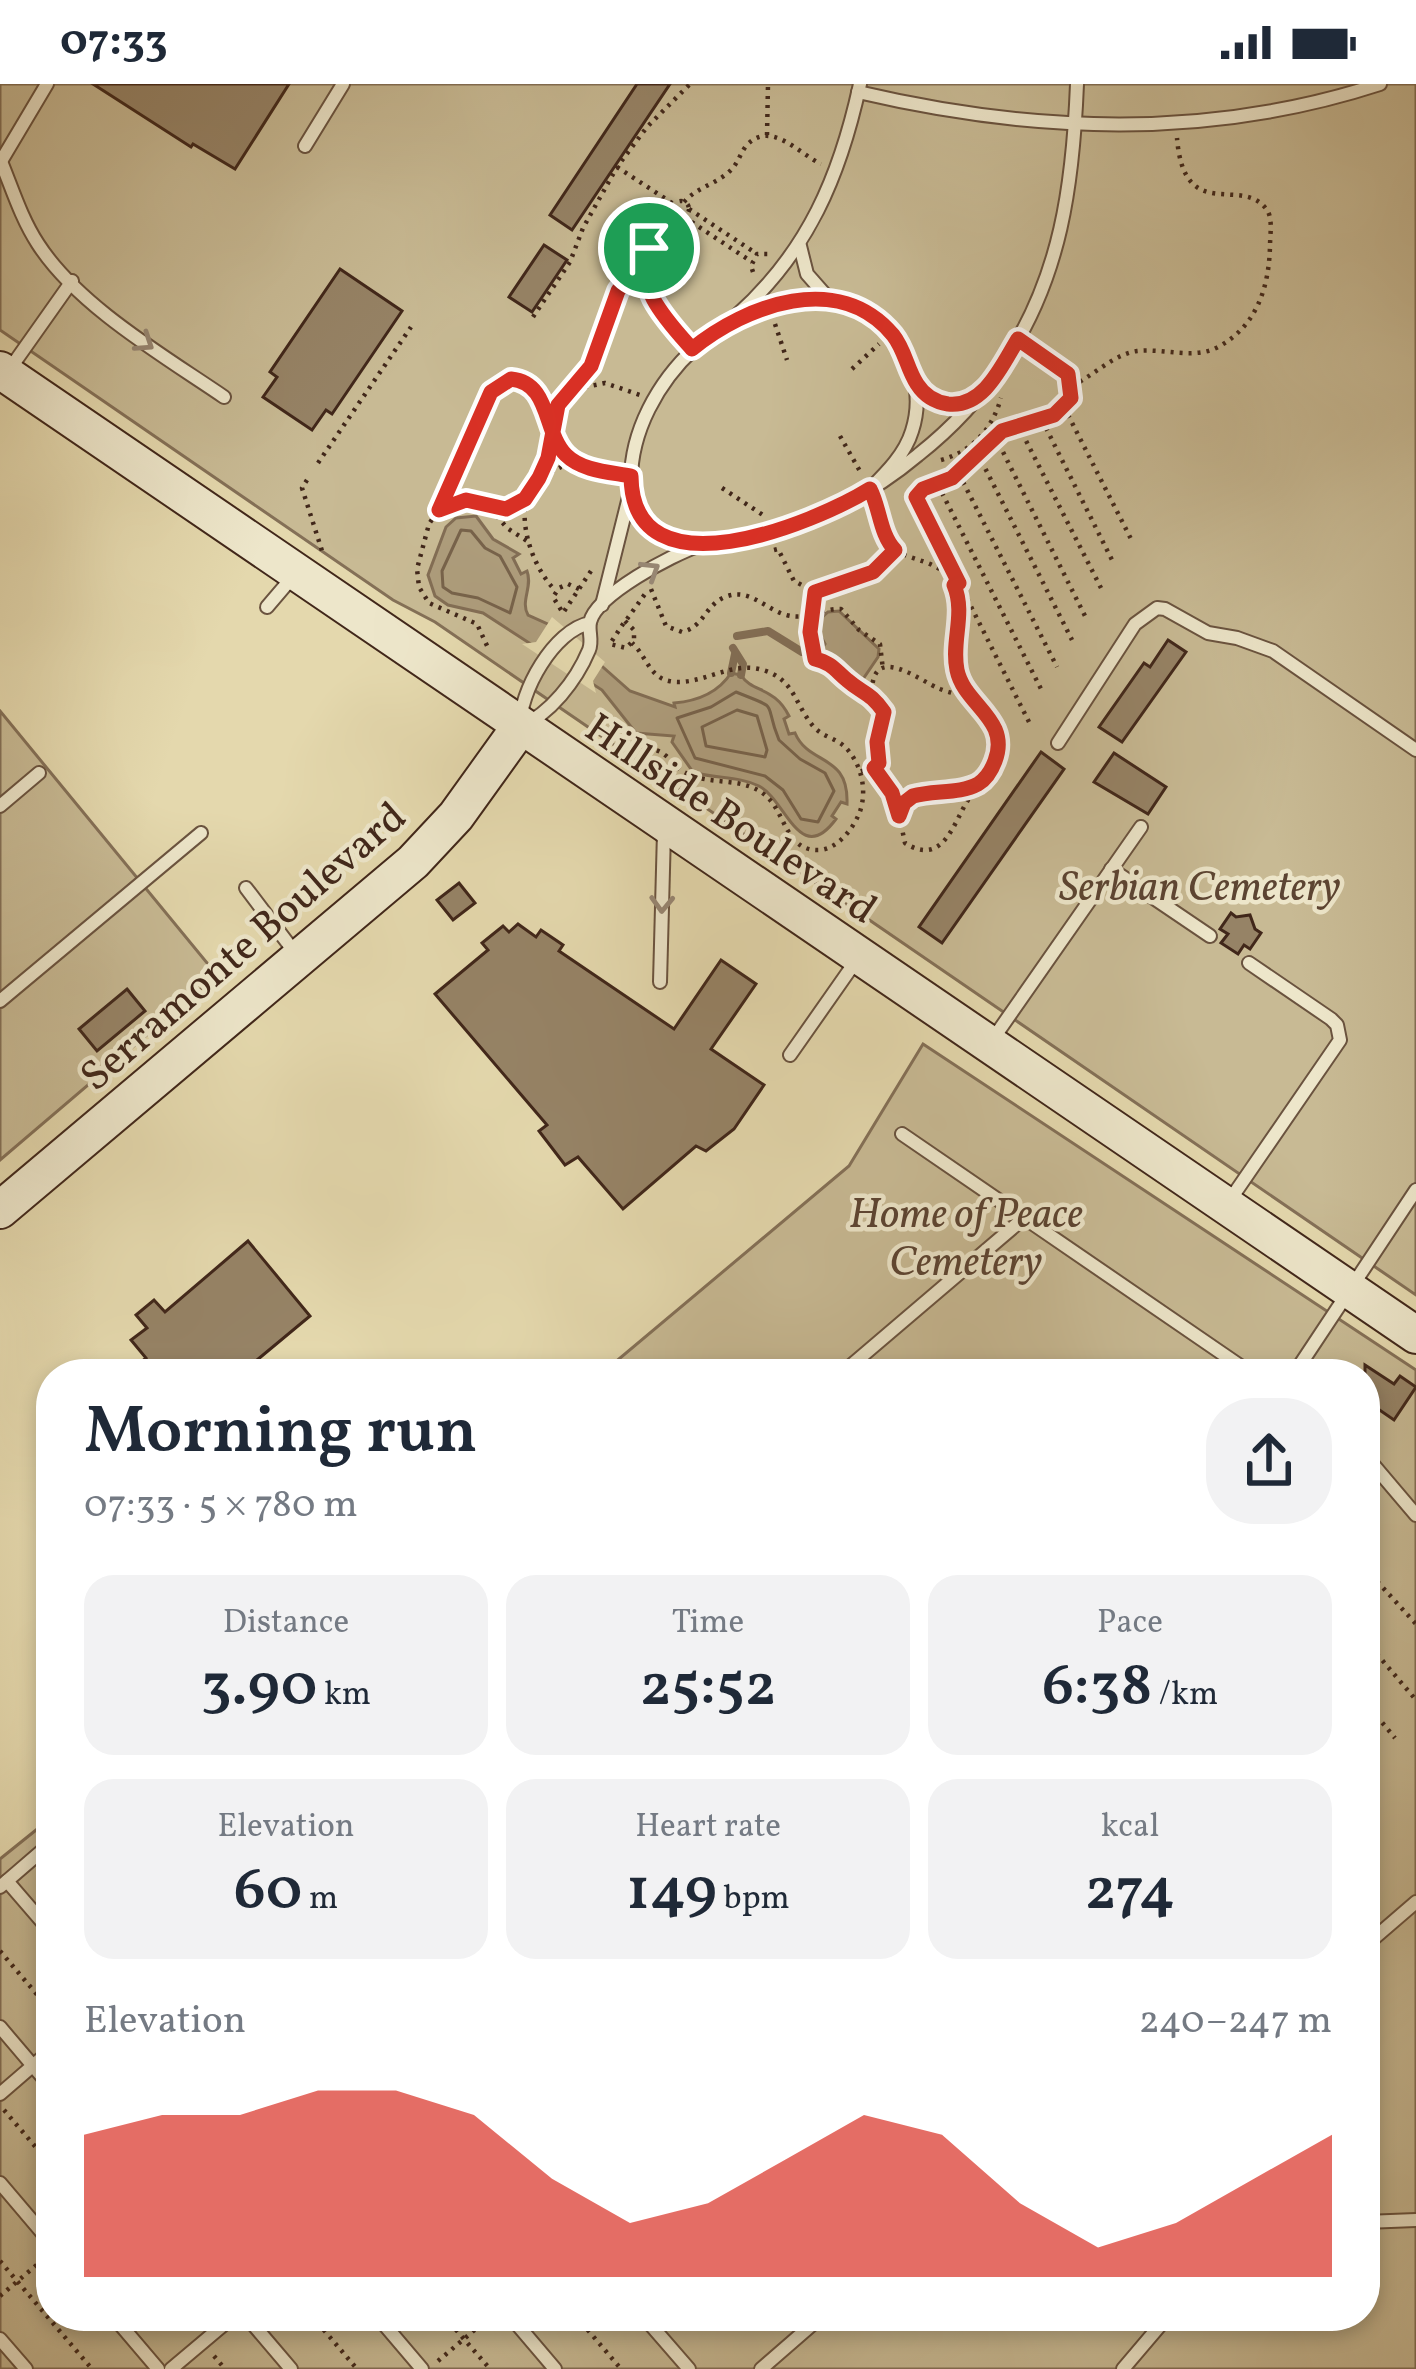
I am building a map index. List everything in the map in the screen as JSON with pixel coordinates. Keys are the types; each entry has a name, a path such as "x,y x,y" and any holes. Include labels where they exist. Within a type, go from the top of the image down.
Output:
{"main road":[{"name":"Hillside Boulevard","path":"3,372 310,564 520,727 1416,1335"},
{"name":"Serramonte Boulevard","path":"0,1210 440,835 520,727"}],"lane":[{"path":"46,84 0,161 35,241 109,318 224,397"},
{"path":"305,146 343,84"},
{"path":"602,605 656,565 704,544 789,527 832,511 917,456 976,399 1018,339 1043,289 1061,235 1072,181 1077,84"},
{"path":"520,727 544,715 591,642 590,623 602,605 620,546 637,438 651,400 692,349 752,302 800,246 837,170 859,88 973,116 1076,126 1176,124 1284,109 1380,84"},
{"path":"800,246 807,274 830,300"},
{"path":"3,372 72,281"},
{"path":"711,335 769,307 799,299 830,300 862,310 891,332 914,380 940,402 963,404 976,399"},
{"path":"870,489 896,462 914,428 914,380"},
{"path":"631,481 637,509 653,530 677,541 704,544"},
{"path":"267,607 310,564"},
{"path":"1058,743 1135,623 1157,608 1195,628 1273,652 1416,750"},
{"path":"520,727 522,699 541,668 572,629 590,623"},
{"path":"0,806 39,773"},
{"path":"660,982 664,825"},
{"path":"989,1045 1141,826"},
{"path":"0,1001 201,833"},
{"path":"1111,869 1210,936"},
{"path":"247,888 299,958"},
{"path":"790,1055 858,957"},
{"path":"1226,1206 1340,1040 1331,1019 1249,963"},
{"path":"902,1134 1230,1359"},
{"path":"1304,1359 1416,1190"},
{"path":"860,1359 1024,1218"},
{"path":"1380,1473 1416,1515"},
{"path":"36,1856 3,1884 36,1917"},
{"path":"1380,1933 1416,1903"},
{"path":"0,2027 36,2070"},
{"path":"0,2093 36,2063"},
{"path":"0,2183 36,2225"},
{"path":"1380,2221 1416,2220"},
{"path":"126,2331 158,2369"},
{"path":"171,2369 216,2331"},
{"path":"259,2331 291,2369"},
{"path":"391,2331 426,2369"},
{"path":"523,2331 555,2369"},
{"path":"657,2331 689,2369"},
{"path":"760,2369 804,2331"},
{"path":"1123,2369 1155,2331"},
{"path":"0,2339 26,2369"}],"path":[{"path":"533,316 570,262 617,167 647,127 690,84"},
{"path":"767,84 767,135"},
{"path":"937,461 1018,424 1042,420 1064,407 1072,386 1130,352 1198,354 1222,345 1249,320 1267,289 1267,211 1256,201 1211,194 1190,181 1181,164 1176,124"},
{"path":"675,205 725,176 746,147 767,135 837,170"},
{"path":"617,167 675,205 680,216 752,262"},
{"path":"684,202 757,254"},
{"path":"439,510 458,500 511,508 528,495 548,458 554,412 597,354 623,283 649,248 689,209"},
{"path":"649,248 643,265 646,284 692,349"},
{"path":"623,283 635,277 646,284"},
{"path":"769,307 787,360"},
{"path":"319,464 411,327"},
{"path":"852,369 891,332"},
{"path":"1018,339 1060,366 1072,386"},
{"path":"597,354 596,374 651,400"},
{"path":"489,650 477,624 440,611 419,587 419,561 429,524 455,467 495,387 516,379 550,398 591,384 612,385"},
{"path":"532,389 567,456 631,481"},
{"path":"1002,392 990,436 976,454 958,473 920,491 917,500 1029,722"},
{"path":"1064,407 1131,539"},
{"path":"1042,420 1114,564"},
{"path":"1018,424 1102,590"},
{"path":"840,436 881,511 887,541 895,550 938,567 957,584 957,671 953,685 941,689"},
{"path":"990,436 1085,616"},
{"path":"969,448 1072,640"},
{"path":"455,467 463,490 532,547"},
{"path":"535,484 554,470 589,467"},
{"path":"958,473 1057,667"},
{"path":"307,481 302,488 310,564"},
{"path":"938,484 1041,689"},
{"path":"722,488 766,517"},
{"path":"528,495 524,523 544,578 556,591"},
{"path":"757,555 778,549 794,580 815,592 873,572 895,550"},
{"path":"565,584 579,589 563,613 554,604 556,591 565,584"},
{"path":"626,621 635,633 632,643 620,650 610,644 626,621 652,584 664,621 676,631 692,630 719,600 736,595 788,615 812,617 833,608 845,611 859,630 880,644 883,670"},
{"path":"815,592 814,652 874,698"},
{"path":"601,723 629,742 659,751 686,773 764,794 790,836 813,849 837,843 853,826 863,802 860,772 842,745 815,728 786,682 765,670 738,668 666,680 652,672 632,643"},
{"path":"860,772 879,763 877,742 884,716 872,682 883,670 904,668 979,704"},
{"path":"874,768 892,793 901,834 909,846 920,850 940,846 950,837 994,765 998,746 991,717 962,685 957,671"},
{"path":"899,816 913,796 972,786 984,779"},
{"path":"1380,1584 1416,1624"},
{"path":"1380,1658 1416,1700"},
{"path":"1380,1720 1395,1738"},
{"path":"0,1951 36,1993"},
{"path":"0,2105 36,2147"},
{"path":"0,2260 36,2303"},
{"path":"0,2296 36,2265"},
{"path":"60,2331 92,2369"},
{"path":"324,2331 357,2369"},
{"path":"457,2331 490,2369"},
{"path":"426,2369 473,2331"},
{"path":"589,2331 621,2369"},
{"path":"214,2356 226,2369"}],"green space":[{"name":"Serbian Cemetery","path":"0,84 1416,84 1416,1295 435,622 393,600 0,330"},
{"path":"0,711 217,975 0,1160"},
{"name":"Home of Peace Cemetery","path":"923,1044 1416,1370 1416,2369 0,2369 0,1859 36,1830 36,2331 1380,2331 1380,1359 619,1359 849,1166"}],"water":[{"path":"476,516 493,539 519,554 513,558 521,574 527,571 528,615 561,630 630,691 675,707 674,703 714,691 731,673 777,699 789,716 784,719 789,734 795,733 809,751 842,776 847,804 841,802 832,816 836,819 823,832 803,834 759,786 693,772 672,742 674,736 636,733 602,690 483,613 448,605 435,596 428,575 446,527 456,518"},
{"path":"839,611 879,649 861,682 850,679 839,664 819,653 825,644 818,631 819,620 828,612"}],"pier":[{"path":"552,617 605,662 593,681 596,693 522,644 536,642"}],"building":[{"path":"93,84 289,84 235,169 191,147"},
{"path":"637,84 670,84 572,230 550,215"},
{"path":"544,245 567,260 532,312 509,297"},
{"path":"340,269 402,311 332,414 326,410 312,430 263,397 277,377 270,372"},
{"path":"1168,640 1186,652 1122,742 1099,727 1144,663 1150,667"},
{"path":"1041,752 1064,769 942,943 919,927"},
{"path":"1114,753 1166,787 1148,814 1094,782"},
{"path":"459,883 475,903 453,920 437,900"},
{"path":"1231,913 1250,915 1261,933 1250,949 1244,945 1238,954 1221,943 1228,934 1220,929"},
{"path":"518,924 536,937 541,930 563,945 559,951 674,1029 721,960 756,984 711,1049 764,1085 734,1129 706,1151 696,1146 623,1209 578,1157 565,1165 539,1131 547,1125 435,994 488,950 482,943 503,926 509,932"},
{"path":"127,989 145,1011 97,1051 79,1029"},
{"path":"248,1241 310,1316 258,1359 145,1359 131,1340 147,1328 136,1315 154,1300 165,1312"},
{"path":"1380,1375 1394,1384 1400,1376 1416,1387 1394,1420 1380,1410"}],"waterway":[{"path":"737,636 768,631 802,652 819,653"},
{"path":"733,648 743,664 741,675"},
{"path":"731,673 735,654"}],"route":[{"path":"649,248 618,291 591,366 558,405 553,420 552,428 552,443 548,458 528,495 506,509 466,500 439,510 491,392 511,379 527,383 538,397 550,418 552,428 553,435 556,442 567,456 581,465 631,476 633,498 644,520 653,530 677,541 704,544 770,533 832,511 870,489 881,511 887,541 895,550 873,572 815,592 810,632 815,659 833,665 848,682 868,691 884,712 877,742 879,763 874,768 892,793 899,816 913,796 978,784 994,765 997,736 991,717 959,677 960,609 954,585 959,583 916,497 923,489 952,478 1002,431 1059,412 1071,398 1068,374 1018,339 976,399 963,404 940,402 921,390 902,347 877,319 845,303 814,298 753,313 692,349 646,284 643,265 649,248"}]}
